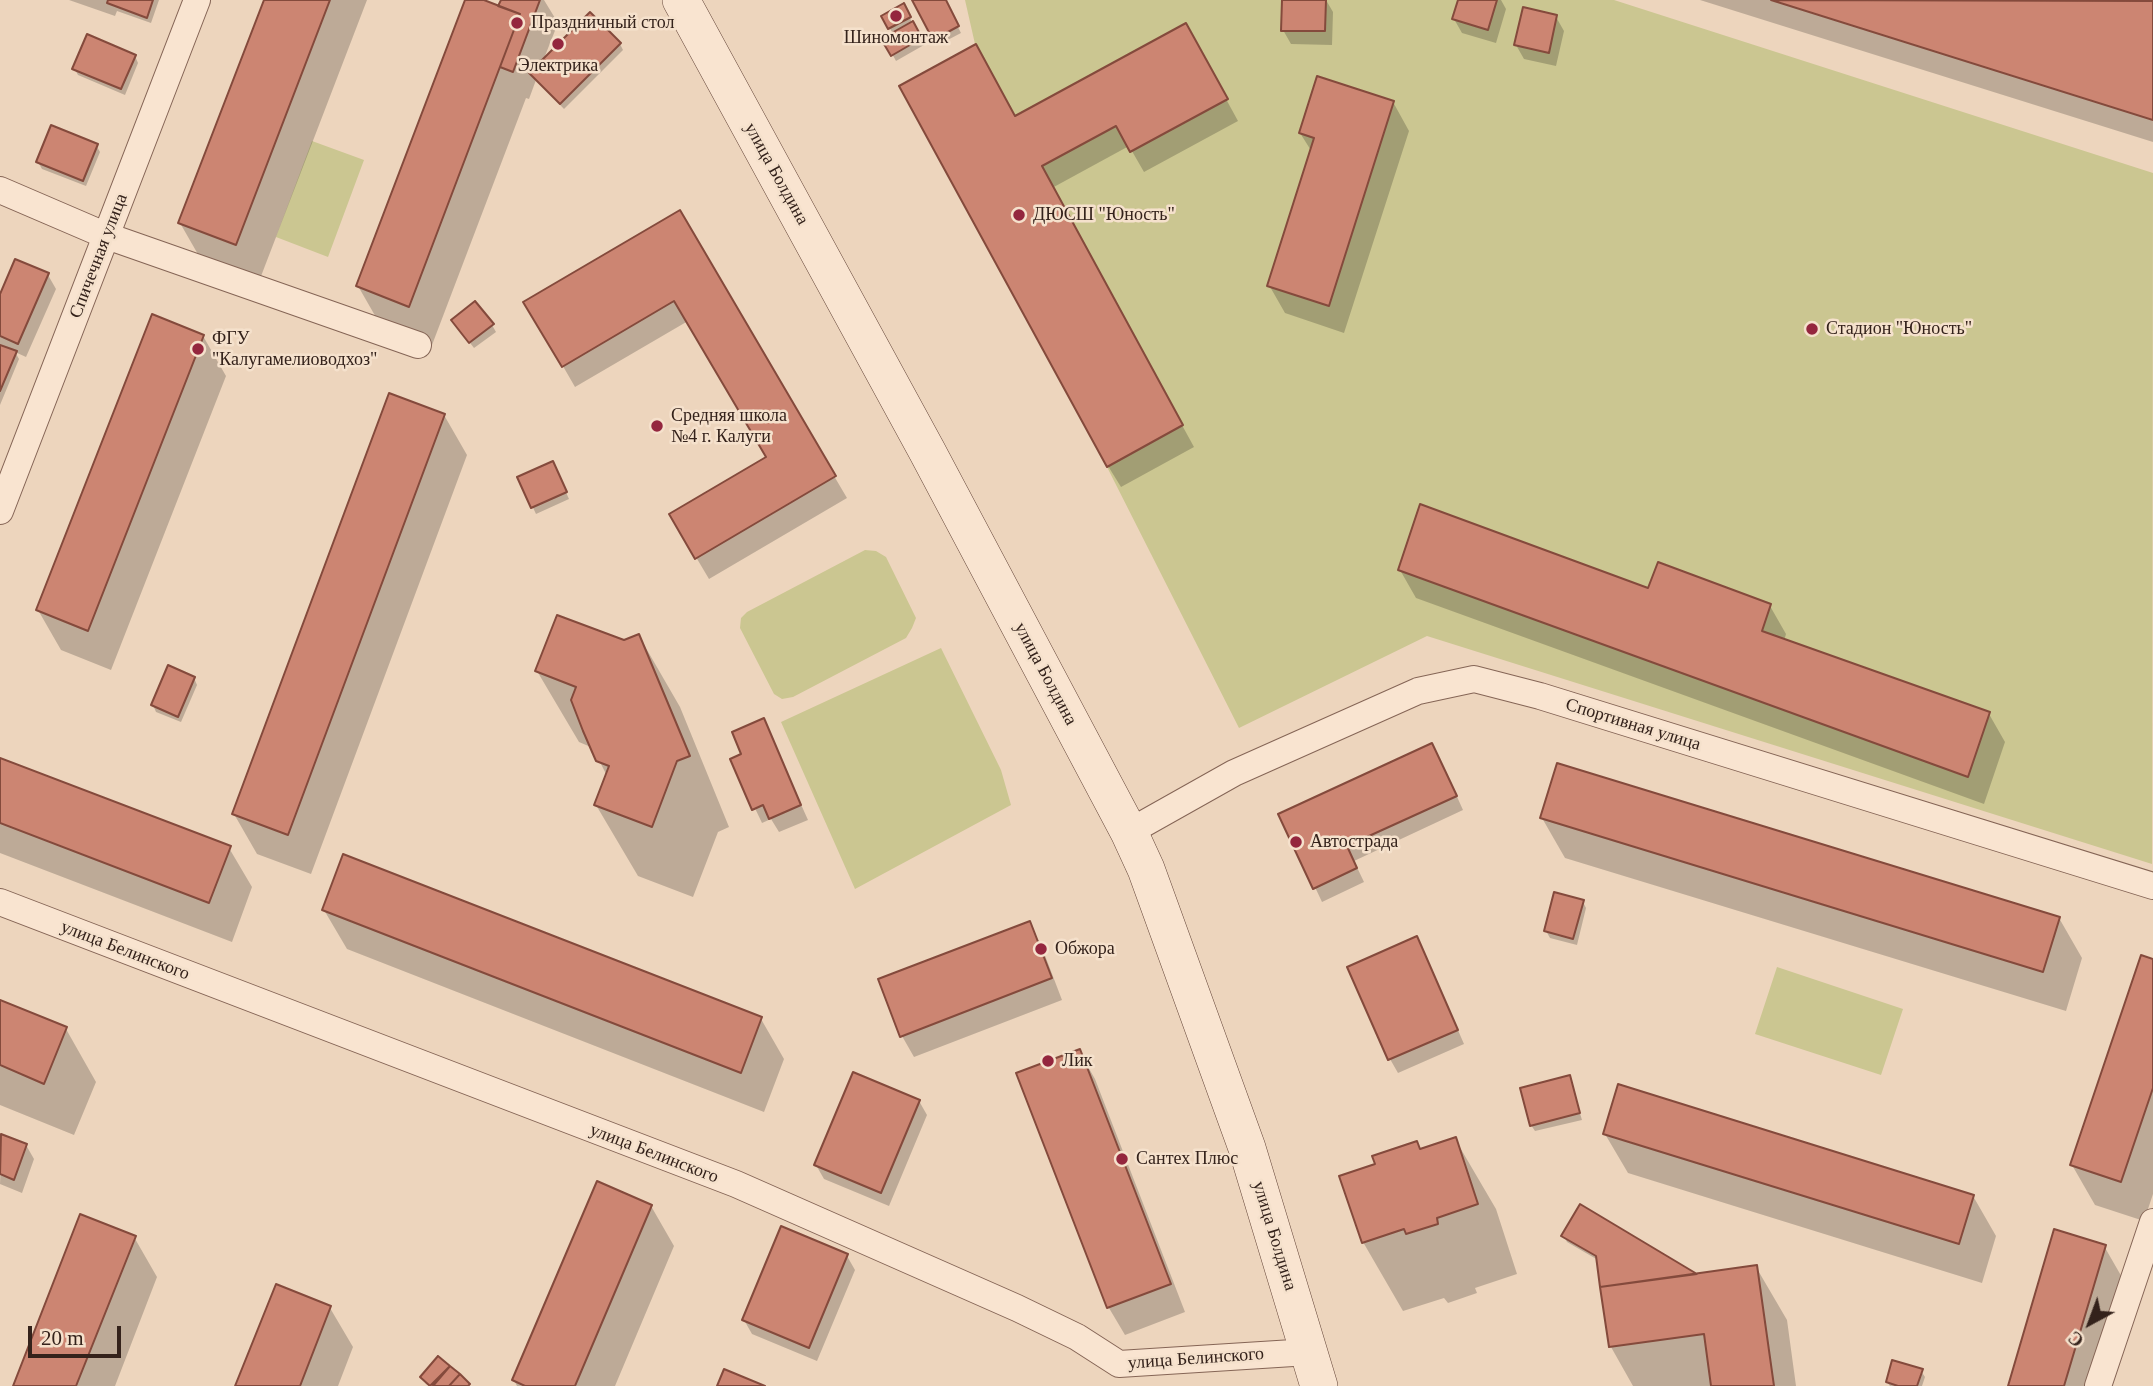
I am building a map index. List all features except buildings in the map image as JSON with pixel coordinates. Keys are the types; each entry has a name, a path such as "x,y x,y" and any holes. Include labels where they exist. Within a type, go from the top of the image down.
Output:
{"main road":[{"name":"улица Болдина","path":"681,0 920,439 1129,832 1146,869 1247,1148 1314,1369"}],"street":[{"name":"Спичечная улица","path":"0,511 197,0"},
{"path":"0,190 107,236 418,345"},
{"name":"Спортивная улица","path":"1129,832 1234,773 1418,691 1474,679 1540,696 2153,886"},
{"name":"улица Белинского","path":"0,902 736,1184 1017,1308 1077,1337 1119,1364 1314,1369"},
{"path":"2098,1386 2153,1222"}],"shaded area":[{"path":"965,0 1614,0 2153,173 2152,864 1427,636 1239,728 1107,467 899,86 975,44"},
{"path":"312,141 364,160 328,257 276,237"},
{"path":"865,550 876,551 886,557 916,618 912,628 906,638 793,697 782,699 774,694 740,628 741,618 747,612"},
{"path":"941,648 1001,770 1011,805 855,889 781,722"},
{"path":"1777,967 1903,1009 1881,1075 1755,1034"}],"place":[{"name":"Шиномонтаж","path":"896,16"},
{"name":"Праздничный стол","path":"517,23"},
{"name":"Электрика","path":"558,44"},
{"name":"ДЮСШ \"Юность\"","path":"1019,215"},
{"name":"Стадион \"Юность\"","path":"1812,329"},
{"name":"ФГУ \"Калугамелиоводхоз\"","path":"198,349"},
{"name":"Средняя школа №4 г. Калуги","path":"657,426"},
{"name":"Автострада","path":"1296,842"},
{"name":"Обжора","path":"1041,949"},
{"name":"Лик","path":"1048,1061"},
{"name":"Сантех Плюс","path":"1122,1159"}]}
